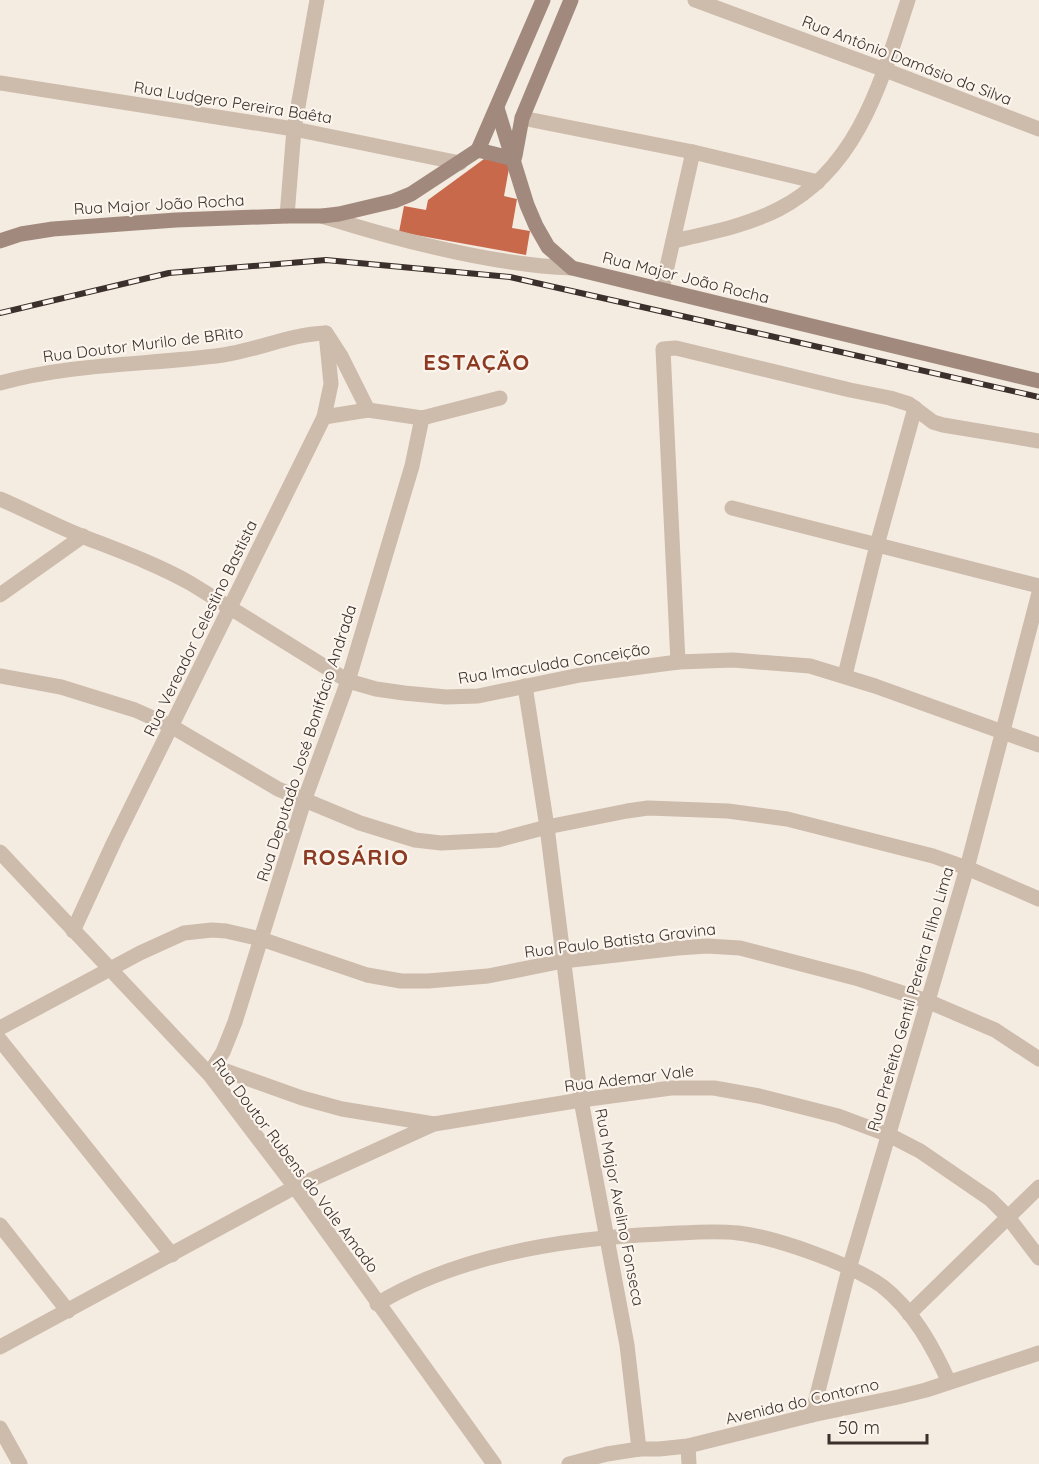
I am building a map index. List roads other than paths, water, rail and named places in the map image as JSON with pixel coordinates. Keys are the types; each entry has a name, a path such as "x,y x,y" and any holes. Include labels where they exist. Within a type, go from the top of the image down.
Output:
{"main road":[{"path":"514,159 478,150 543,0"},
{"path":"514,159 522,118 571,0"},
{"path":"515,69 539,77"},
{"path":"497,108 527,206 536,226 548,247 572,268"},
{"name":"Rua Major João Rocha","path":"0,241 21,234 53,229 322,216 378,205 411,194 460,163 522,118"},
{"name":"Rua Major João Rocha","path":"572,268 1039,381"}],"street":[{"path":"287,216 294,129 317,0"},
{"name":"Rua Antônio Damásio da Silva","path":"694,0 1039,129"},
{"path":"673,241 720,230 762,216 791,202 818,182 836,162 863,124 885,70 908,0"},
{"name":"Rua Ludgero Pereira Baêta","path":"0,83 294,129 460,163"},
{"path":"522,118 693,152 818,182"},
{"path":"662,289 693,152"},
{"name":"Rua Major João Rocha","path":"322,216 442,248 548,267 572,268"},
{"path":"326,333 337,348 368,410"},
{"name":"Rua Doutor Murilo de BRito","path":"0,383 66,370 223,355 307,334 326,333"},
{"name":"Rua Vereador Celestino Bastista","path":"73,931 171,726 324,417 331,384 326,333"},
{"path":"678,662 663,349 676,348 890,398 915,408 933,422 943,425 1039,441"},
{"path":"324,417 368,410 422,418 500,398"},
{"path":"845,675 877,544 915,408"},
{"name":"Rua Deputado José Bonifácio Andrada","path":"212,1071 235,1022 304,801 348,681 412,466 422,418"},
{"name":"Rua Imaculada Conceição","path":"0,499 83,537 127,552 165,570 190,583 348,681 376,689 446,697 478,696 580,675 678,662 733,660 810,666 845,675 1038,743"},
{"path":"732,508 1039,586"},
{"path":"0,595 83,537"},
{"name":"Rua Prefeito Gentil Pereira FIlho Lima","path":"812,1414 849,1269 967,867 1039,593"},
{"path":"0,676 61,687 135,710 171,726 278,789 387,833 415,840 441,843 498,840 547,827 648,808 728,811 787,819 933,856 967,867 1039,899"},
{"name":"Rua Major Avelino Fonseca","path":"525,686 547,827 581,1100 627,1345 639,1449"},
{"name":"Rua Doutor Rubens do Vale Amado","path":"0,852 108,969 212,1071 494,1464"},
{"name":"Rua Paulo Batista Gravina","path":"0,1028 108,969 184,933 219,930 261,939 344,969 401,981 428,981 488,975 563,961 707,946 740,948 860,979 927,1000 995,1030 1039,1059"},
{"path":"0,1040 172,1255"},
{"name":"Rua Ademar Vale","path":"212,1071 312,1101 434,1124 671,1088 714,1088 838,1116 889,1135 920,1151 969,1184 1008,1217 1039,1258"},
{"path":"0,1347 294,1187 434,1124"},
{"path":"909,1314 1039,1187"},
{"path":"0,1225 68,1311"},
{"path":"377,1304 417,1282 463,1267 540,1248 607,1236 712,1231 740,1233 795,1247 871,1279 884,1288 909,1314 936,1354 950,1382"},
{"name":"Avenida do Contorno","path":"569,1464 607,1454 639,1449 688,1446 812,1414 898,1397 1039,1353"},
{"path":"0,1428 20,1464"},
{"path":"688,1446 689,1464"}],"railway":[{"path":"0,313 169,273 326,260 510,277 1039,397"}],"district":[{"name":"ESTAÇÃO","path":"477,362"},
{"name":"ROSÁRIO","path":"356,857"}]}
